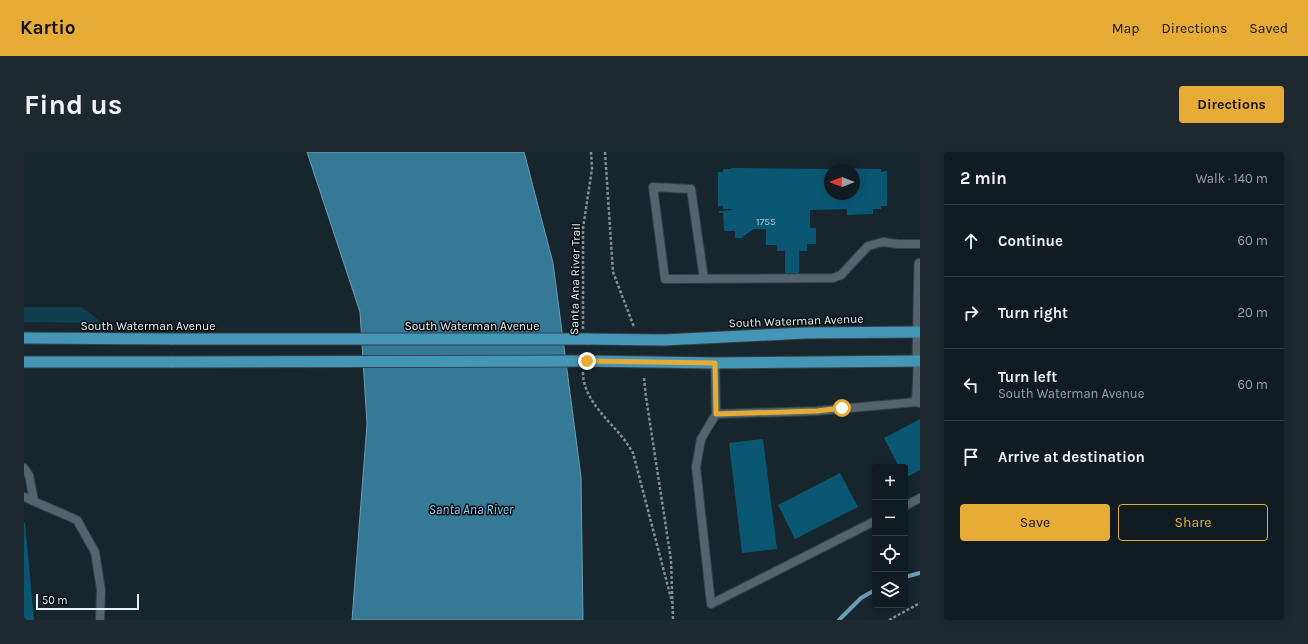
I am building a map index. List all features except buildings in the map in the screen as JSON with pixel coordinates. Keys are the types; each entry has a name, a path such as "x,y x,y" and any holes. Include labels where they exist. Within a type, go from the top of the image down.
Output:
{"main road":[{"name":"South Waterman Avenue","path":"24,338 172,339 585,335 663,340 805,333 919,332"},
{"path":"24,362 585,366 919,361"}],"street":[{"path":"919,361 920,264"}],"lane":[{"path":"704,279 691,189 653,187 665,279 704,279 833,278 841,275 868,246 883,242 920,244"},
{"path":"716,414 817,411 918,403 919,361"},
{"path":"715,363 716,414 701,439 696,468 711,604 872,523"},
{"path":"24,468 29,476 34,501"},
{"path":"24,497 77,520 95,552 101,590 100,620"},
{"path":"908,504 920,498"}],"path":[{"name":"Santa Ana River Trail","path":"585,335 583,228 592,168 591,152"},
{"path":"604,152 613,272 634,327"},
{"path":"585,366 583,379 593,403 624,438 633,453 672,602"},
{"path":"644,378 671,560 673,620"},
{"path":"889,620 920,603"}],"shaded area":[{"path":"24,307 82,307 102,323 24,322"}],"water":[{"name":"Santa Ana River","path":"307,152 524,152 553,263 581,477 583,620 352,620 367,424 360,312"}],"waterway":[{"path":"908,576 920,573"},
{"path":"839,620 861,598 872,592"}],"route":[{"path":"587,361 715,363 716,414 817,411 842,408"}]}
